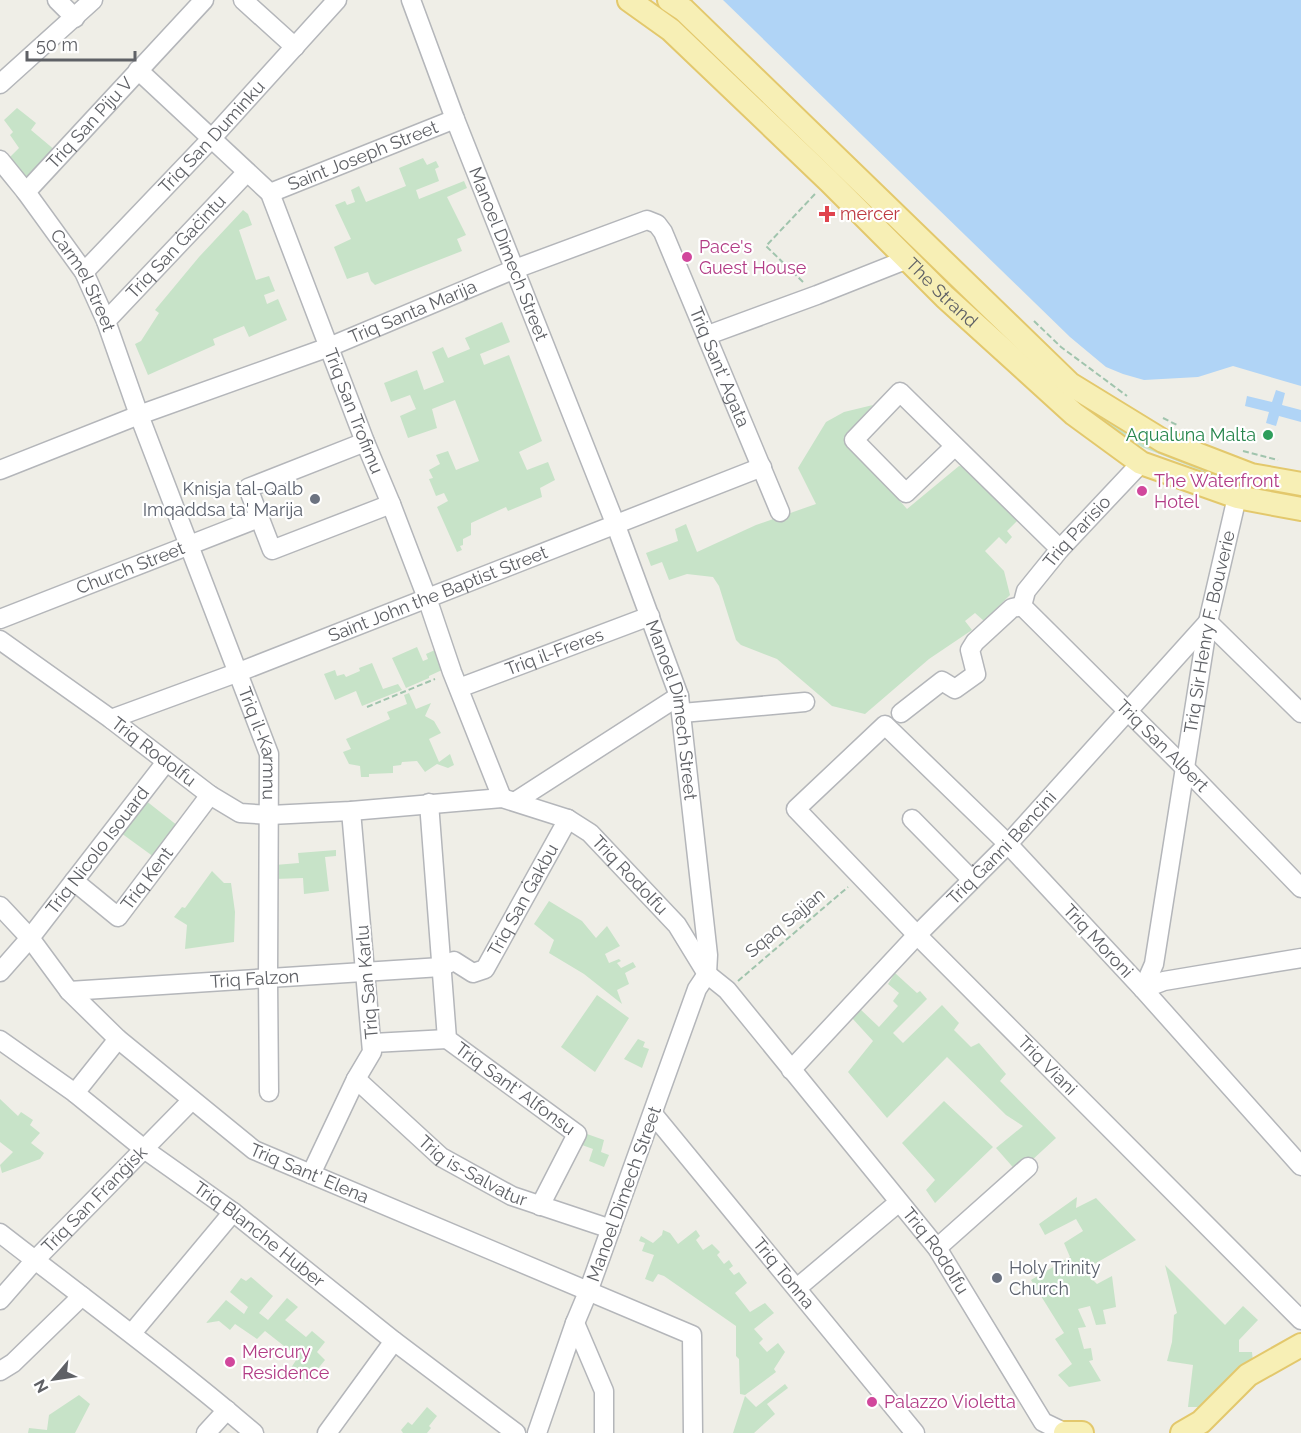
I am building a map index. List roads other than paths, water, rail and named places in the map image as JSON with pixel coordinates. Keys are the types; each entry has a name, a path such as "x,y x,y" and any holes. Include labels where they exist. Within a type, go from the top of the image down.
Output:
{"main road":[{"name":"The Strand","path":"629,0 671,30 945,297 1074,414 1141,463 1237,497 1301,508"},
{"name":"The Strand","path":"669,0 684,10 1070,384 1163,441 1251,475 1301,484"},
{"path":"1197,1429 1248,1375 1301,1345"},
{"path":"1065,1433 1082,1433"}],"street":[{"path":"57,0 75,18"},
{"path":"0,84 93,0"},
{"name":"Triq San Piju V","path":"26,192 204,0"},
{"path":"243,0 295,47"},
{"name":"Triq San Duminku","path":"84,272 212,138 337,0"},
{"name":"Manoel Dimech Street","path":"411,0 455,119 615,523 681,705 704,913 707,974 697,989 653,1114 607,1228 588,1292 537,1433"},
{"name":"Triq San Trofimu","path":"138,70 270,193 427,598 459,688 509,799"},
{"name":"Saint Joseph Street","path":"270,193 455,119"},
{"name":"Carmel Street","path":"0,160 84,272 106,321 139,415"},
{"name":"Triq San Ġaċintu","path":"106,321 247,172"},
{"name":"Triq Santa Marija","path":"0,470 139,415 329,347 515,268 647,220 657,224"},
{"name":"Triq Sant' Agata","path":"657,224 663,232 708,335 780,512"},
{"path":"708,335 908,259"},
{"path":"955,446 906,493 854,440 900,392 1060,549"},
{"name":"Triq il-Karmnu","path":"139,415 269,754 267,979 269,1092"},
{"path":"365,442 248,488 272,550 391,504"},
{"name":"Triq Parisio","path":"1022,606 1026,591 1060,549 1141,463"},
{"name":"Saint John the Baptist Street","path":"111,719 239,672 762,466"},
{"name":"Triq Sir Henry F. Bouverie","path":"1143,988 1154,964 1208,622 1237,497"},
{"name":"Church Street","path":"0,619 260,518"},
{"path":"901,713 942,681 955,689 975,674 970,650 975,642 1012,608 1022,606"},
{"name":"Triq San Albert","path":"1022,606 1129,711 1301,888"},
{"name":"Triq il-Freres","path":"459,688 650,616"},
{"path":"1208,622 1301,713"},
{"name":"Triq Ġanni Bencini","path":"791,1070 917,935 1008,844 1208,622"},
{"name":"Triq Rodolfu","path":"0,640 111,719 210,795 240,813 270,815 509,799 568,819 590,833 677,925 707,974 727,990 937,1248 1043,1422 1065,1433"},
{"path":"509,799 681,705 805,702"},
{"name":"Triq Moroni","path":"885,725 1008,844 1143,988 1301,1166"},
{"name":"Triq Viani","path":"885,725 796,809 917,935 1301,1320"},
{"name":"Triq Nicolo Isouard","path":"0,972 30,938 166,762"},
{"name":"Triq Kent","path":"74,880 118,917 210,795"},
{"name":"Triq Sant' Alfonsu","path":"429,803 447,1038"},
{"name":"Triq San Karlu","path":"311,1174 356,1079 372,1052 373,1043 351,810"},
{"name":"Triq San Ġakbu","path":"441,967 454,961 473,973 485,969 568,819"},
{"path":"912,819 972,880"},
{"name":"Triq Sant' Elena","path":"0,906 30,938 69,991 118,1039 254,1150 692,1335 693,1433"},
{"path":"1143,988 1164,981 1301,958"},
{"name":"Triq Falzon","path":"69,991 441,967"},
{"name":"Triq Sant' Alfonsu","path":"373,1043 447,1038 577,1134 540,1206"},
{"path":"75,1093 118,1039"},
{"name":"Triq Blanche Huber","path":"0,1040 75,1093 144,1149 232,1212 394,1341 516,1433"},
{"name":"Triq is-Salvatur","path":"356,1079 441,1156 512,1196 607,1228"},
{"name":"Triq San Franġisk","path":"0,1300 35,1260 192,1100"},
{"name":"Triq Tonna","path":"653,1114 915,1433"},
{"path":"937,1248 1028,1167"},
{"path":"796,1288 899,1202"},
{"path":"132,1333 232,1212"},
{"path":"0,1233 132,1333 254,1433"},
{"path":"0,1371 13,1363 82,1296"},
{"path":"575,1323 604,1391 604,1433"},
{"path":"327,1433 394,1341"},
{"path":"206,1433 227,1410"}],"water":[{"path":"723,0 1301,0 1301,386 1233,366 1198,377 1144,380 1106,367 1070,337"},
{"path":"1276,390 1285,393 1282,405 1301,410 1301,422 1279,416 1276,426 1266,423 1269,412 1245,406 1247,396 1272,402"}],"place":[{"name":"mercer","path":"827,214"},
{"name":"Pace's Guest House","path":"687,257"},
{"name":"Aqualuna Malta","path":"1268,435"},
{"name":"The Waterfront Hotel","path":"1142,491"},
{"name":"Knisja tal-Qalb Imqaddsa ta' Marija","path":"315,499"},
{"name":"Holy Trinity Church","path":"997,1278"},
{"name":"Mercury Residence","path":"230,1362"},
{"name":"Palazzo Violetta","path":"872,1402"}]}
